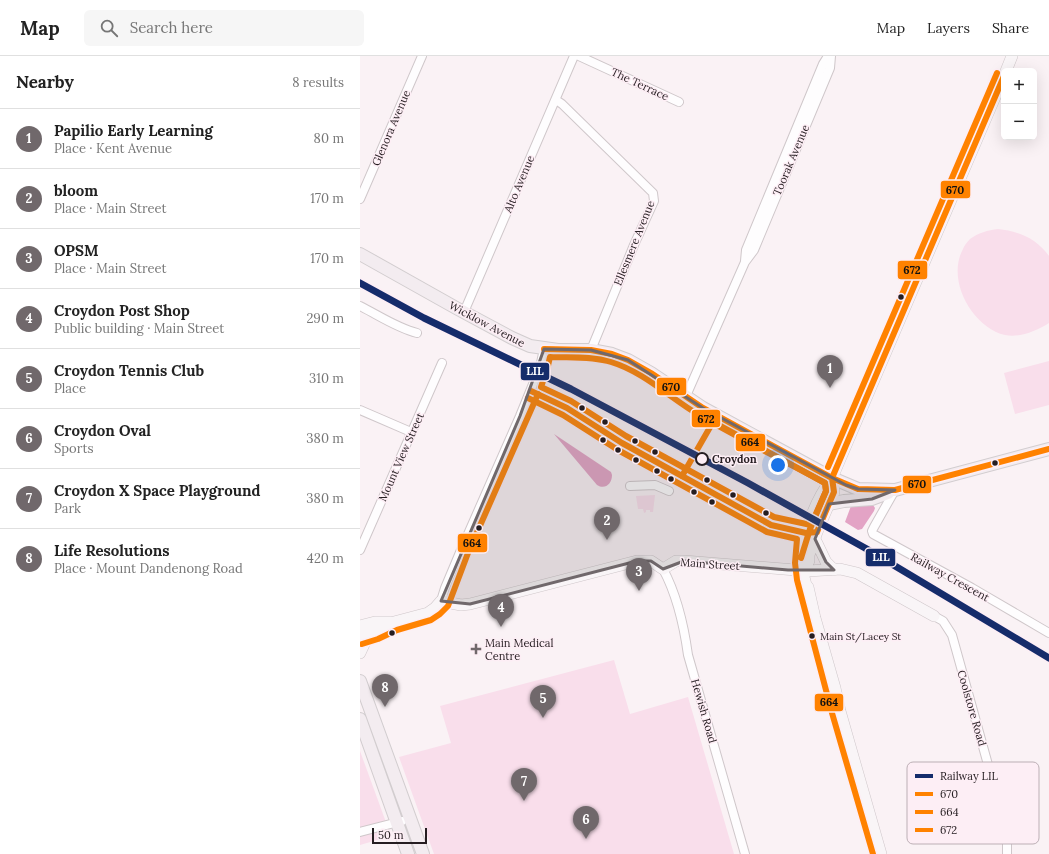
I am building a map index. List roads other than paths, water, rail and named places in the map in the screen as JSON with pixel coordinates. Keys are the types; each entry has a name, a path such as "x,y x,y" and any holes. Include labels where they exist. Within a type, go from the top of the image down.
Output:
{"main road":[{"name":"Wicklow Avenue","path":"360,254 512,338 530,346 544,349 591,350 612,354 628,360 651,373 703,408 832,478 858,489 895,490"},
{"path":"829,504 844,501 872,499 895,490 1049,449"},
{"path":"360,681 423,854"},
{"path":"360,719 408,854"}],"street":[{"name":"Glenora Avenue","path":"360,200 422,56"},
{"name":"Alto Avenue","path":"464,312 574,56"},
{"name":"The Terrace","path":"579,56 679,102"},
{"name":"Toorak Avenue","path":"686,396 745,262 746,250 823,64 830,56"},
{"path":"1007,68 1012,56"},
{"path":"805,571 802,559 807,526 822,493 832,478 1001,83"},
{"name":"Ellesmere Avenue","path":"556,100 562,104 653,193 654,201 634,245 591,350"},
{"path":"360,306 408,331 417,333"},
{"path":"360,636 375,632 394,622 428,613 441,601 461,550 520,416 540,367 544,349"},
{"name":"Mount View Street","path":"360,550 442,364"},
{"path":"360,410 411,432"},
{"path":"832,478 834,492 809,555 804,581 809,593 840,711 881,854"},
{"path":"630,486 655,485 669,491"},
{"name":"Railway Crescent","path":"895,490 874,527 872,531 873,534 972,588 1049,633"},
{"path":"815,539 826,562 834,570"},
{"path":"441,601 461,605 470,604 637,561 651,561 662,568"},
{"name":"Main Street","path":"662,568 676,561 684,561 805,571 846,569 857,573 934,616"},
{"name":"Hewish Road","path":"662,568 669,581 682,621 688,655 745,854"},
{"name":"Coolstore Road","path":"934,616 943,621 952,635 987,762"},
{"path":"360,626 375,622 394,622"},
{"path":"360,653 366,640 375,632"},
{"path":"360,832 410,818"}],"rail line":[{"name":"LIL","path":"360,283 424,318 571,389 748,483 865,548 1049,658"}],"place":[{"name":"Papilio Early Learning","path":"830,388"},
{"name":"Croydon","path":"702,459"},
{"name":"bloom","path":"607,540"},
{"name":"OPSM","path":"639,591"},
{"name":"Croydon Post Shop","path":"501,627"},
{"name":"Main St/Lacey St","path":"812,636"},
{"name":"Main Medical Centre","path":"476,649"},
{"name":"Life Resolutions","path":"385,707"},
{"name":"Croydon Tennis Club","path":"543,718"},
{"name":"Croydon X Space Playground","path":"524,801"},
{"name":"Croydon Oval","path":"586,839"}]}
